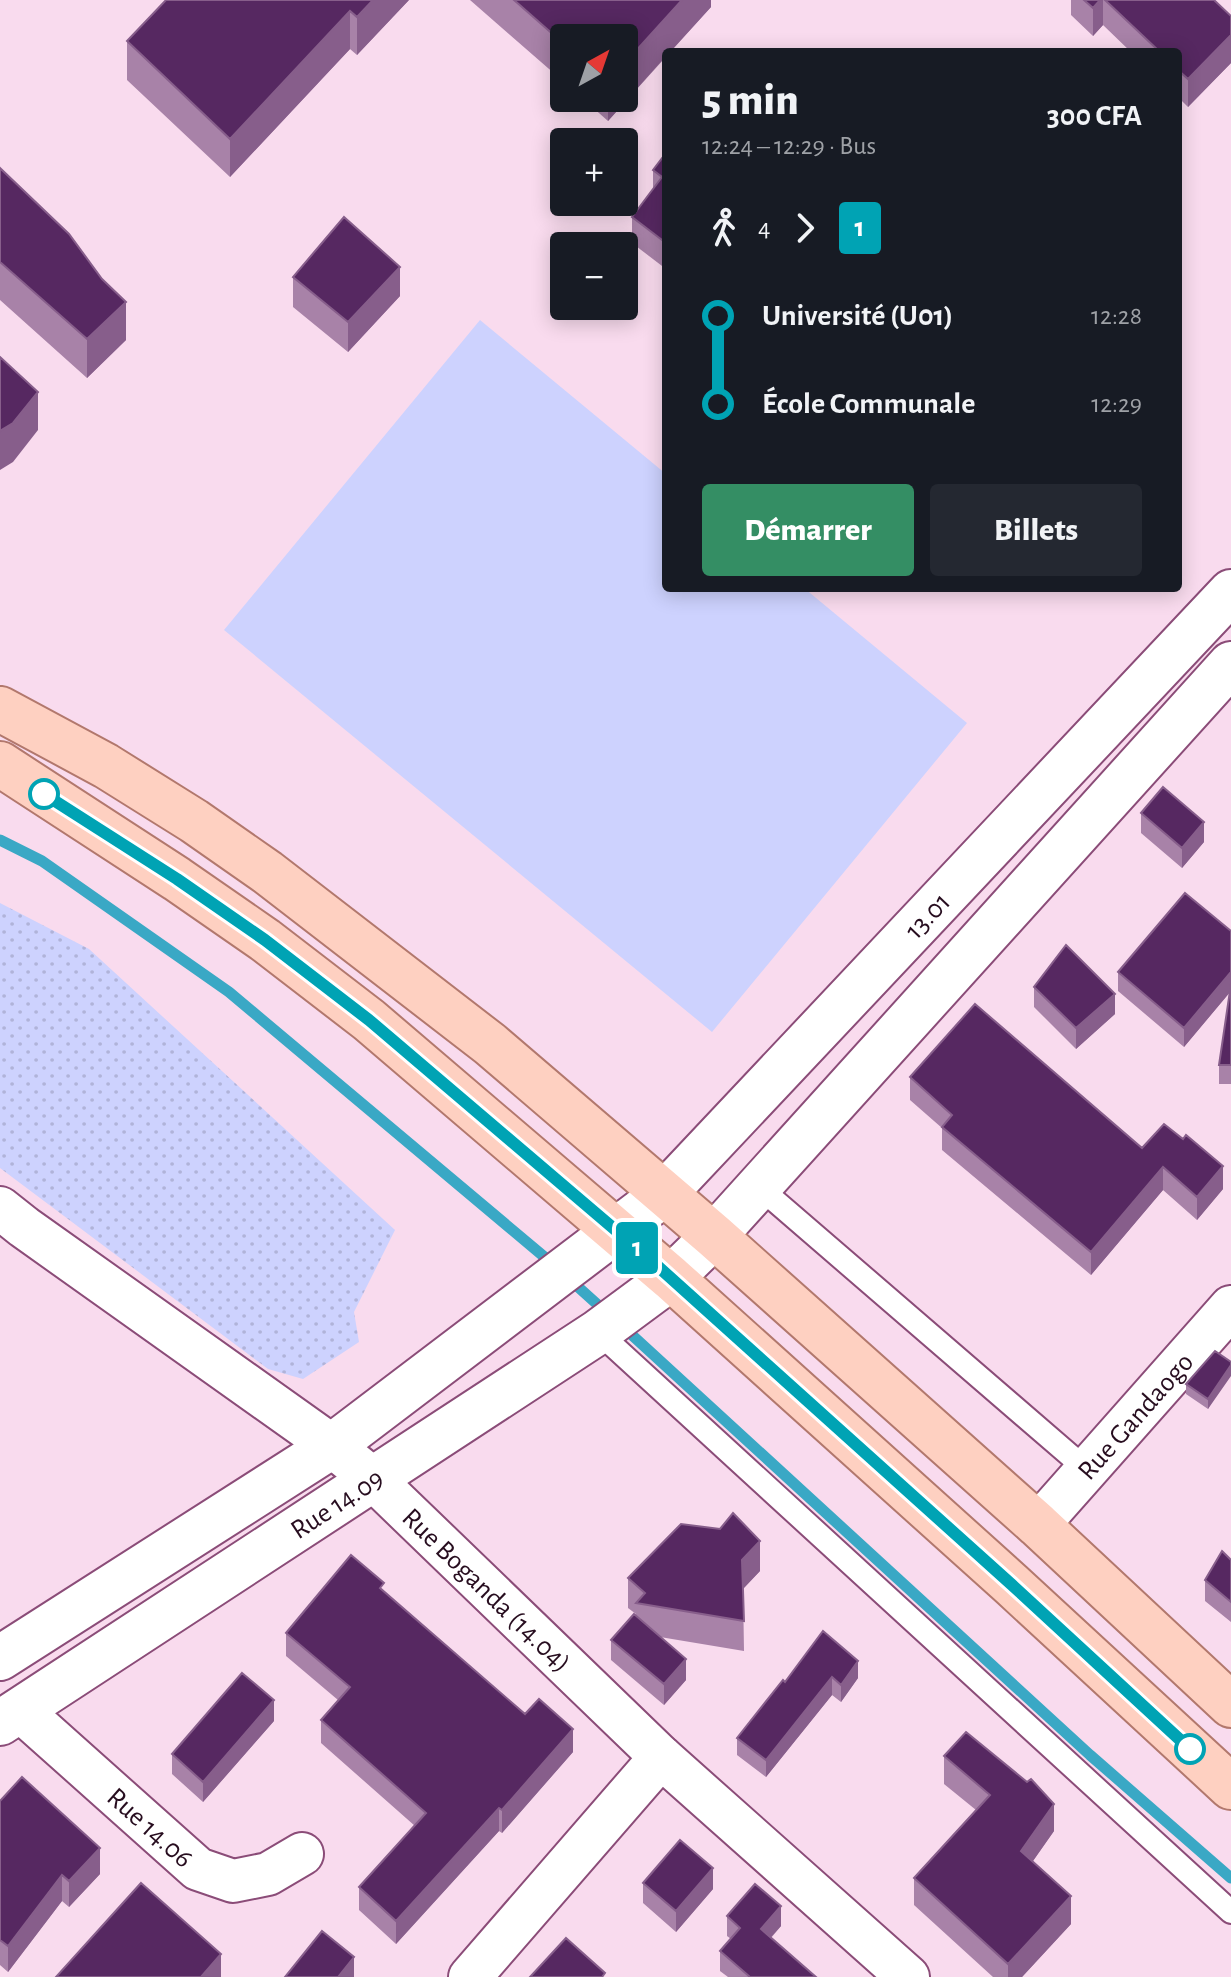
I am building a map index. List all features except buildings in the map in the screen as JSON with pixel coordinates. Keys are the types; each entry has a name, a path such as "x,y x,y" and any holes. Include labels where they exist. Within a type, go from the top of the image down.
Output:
{"main road":[{"path":"0,709 106,766 194,821 267,872 490,1044 714,1236 1038,1525 1231,1705"},
{"path":"0,764 265,940 369,1020 616,1229 1011,1584 1231,1787"}],"street":[{"name":"13.01","path":"616,1229 664,1194 1231,592"},
{"name":"13.01","path":"671,1278 759,1187 1231,664"},
{"name":"Rue Boganda (14.04)","path":"0,1208 332,1446 373,1479 661,1757 908,1977"},
{"name":"Rue 14.09","path":"0,1658 332,1446 616,1229"},
{"name":"Rue 14.09","path":"10,1717 598,1332 671,1278"},
{"name":"Rue Gandaogo","path":"1038,1525 1231,1307"},
{"name":"Rue 14.06","path":"10,1717 198,1869 233,1881 268,1874 302,1854"},
{"path":"470,1977 661,1757"}],"lane":[{"path":"759,1187 1087,1470"},
{"path":"598,1332 1231,1912"}],"shaded area":[{"path":"480,320 662,471 662,592 809,592 967,723 712,1032 224,630"},
{"path":"0,903 89,949 395,1230 354,1312 359,1342 303,1379 268,1369 0,1168"}],"waterway":[{"path":"0,840 42,861 229,992 554,1265"},
{"path":"567,1277 608,1314"},
{"path":"621,1325 1090,1755 1231,1878"}],"bus line":[{"name":"1","path":"44,794 265,940 369,1020 616,1229 1190,1749"}]}
